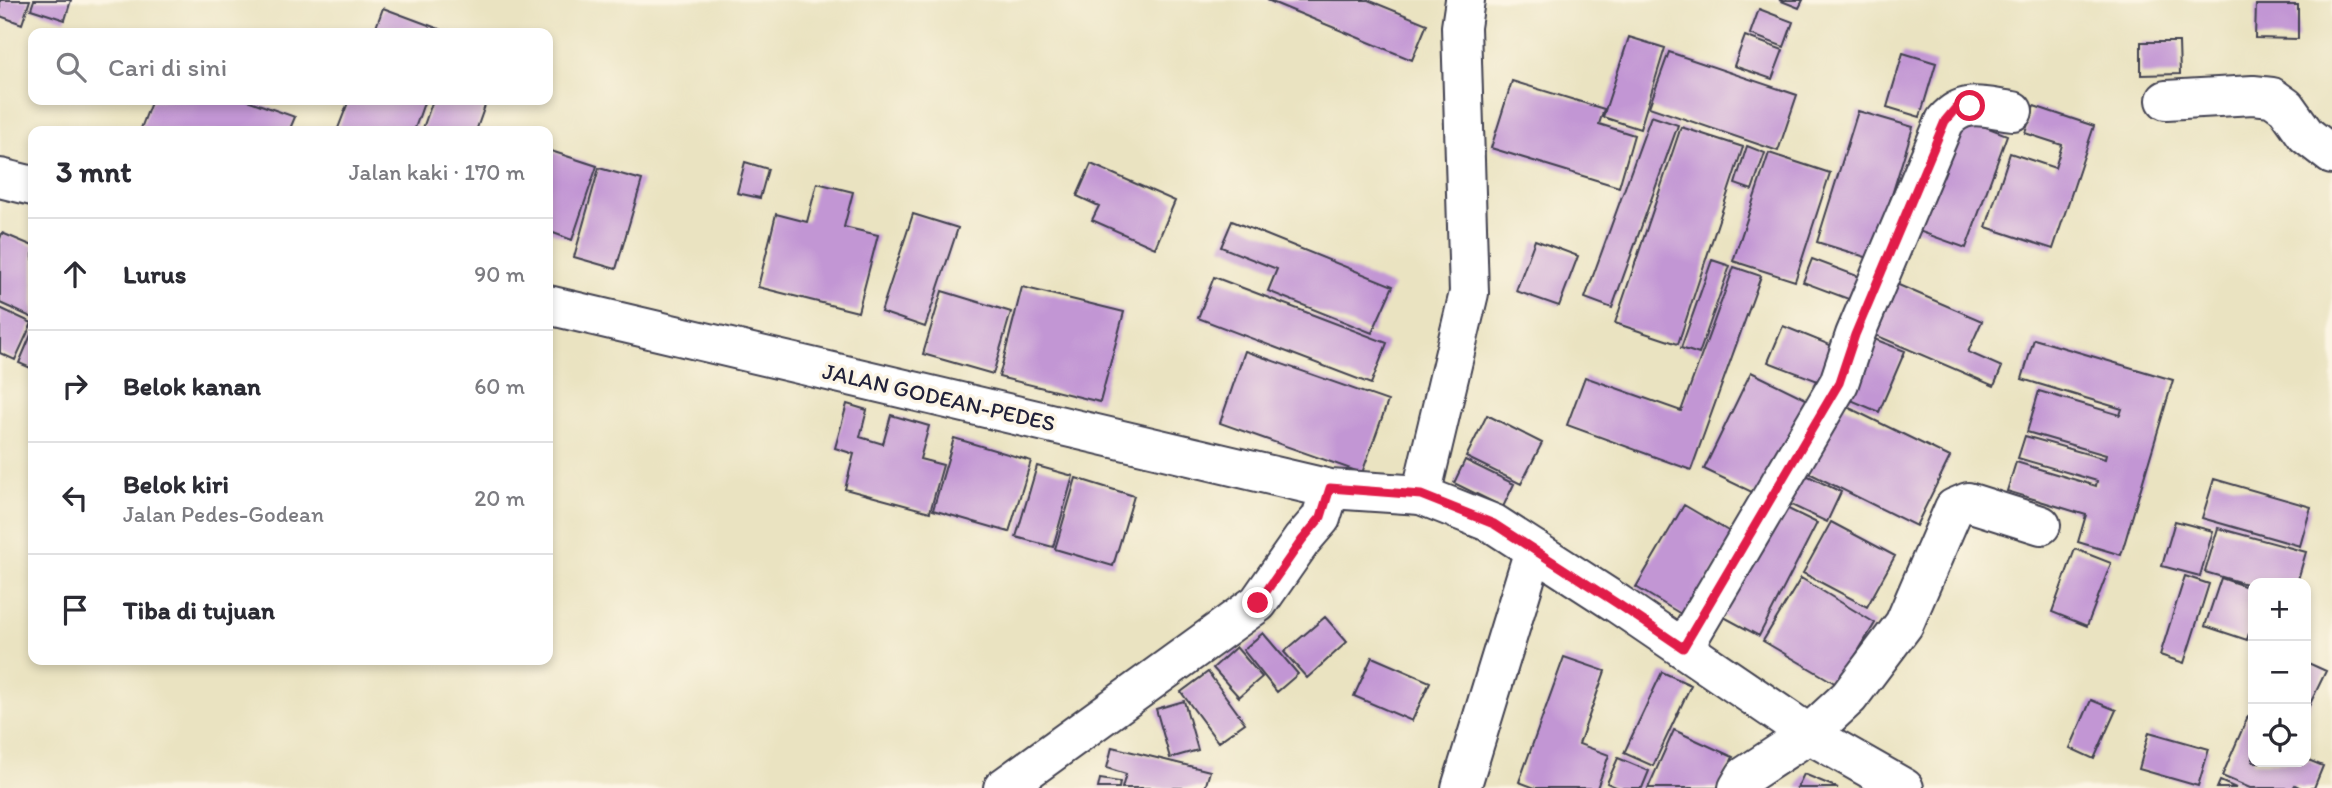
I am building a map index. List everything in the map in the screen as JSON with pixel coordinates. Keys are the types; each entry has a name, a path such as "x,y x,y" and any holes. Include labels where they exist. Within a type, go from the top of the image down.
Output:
{"street":[{"path":"1421,495 1469,293 1461,27 1465,0"},
{"path":"2166,100 2253,95 2272,97 2286,107 2305,135 2332,155"},
{"path":"1683,648 1839,383 1855,335 1945,121 1955,109 1970,106 2012,111"},
{"path":"0,178 28,185"},
{"name":"JALAN GODEAN-PEDES","path":"553,306 1330,488 1421,495 1494,524 1809,734 1903,788"},
{"path":"1003,788 1258,603 1321,517 1330,488"},
{"path":"1738,788 1745,776 1809,734 1849,697 1904,624 1954,508 1968,502 2041,525"},
{"path":"1461,788 1534,550"}],"building":[{"path":"0,0 30,0 22,24 0,16"},
{"path":"34,0 71,0 65,20 31,9"},
{"path":"1267,0 1368,0 1427,24 1412,60"},
{"path":"1779,0 1803,0 1799,8"},
{"path":"2256,5 2298,5 2298,39 2255,38"},
{"path":"383,8 437,28 376,28"},
{"path":"1759,9 1793,22 1784,47 1750,34"},
{"path":"1745,36 1783,50 1772,79 1734,66"},
{"path":"1629,37 1665,48 1640,129 1603,117"},
{"path":"2141,42 2179,42 2180,74 2141,75"},
{"path":"1669,52 1797,95 1778,151 1649,107"},
{"path":"1903,53 1936,63 1920,117 1887,107"},
{"path":"1512,81 1604,109 1599,124 1634,135 1619,187 1491,148"},
{"path":"150,105 261,105 295,117 291,126 142,126"},
{"path":"347,105 423,105 416,126 339,126"},
{"path":"431,105 485,105 478,126 424,126"},
{"path":"2034,106 2094,126 2053,249 1986,227 2010,153 2055,168 2062,145 2025,133"},
{"path":"1858,111 1913,127 1872,259 1817,242"},
{"path":"1952,114 2007,135 1966,248 1910,228"},
{"path":"1651,116 1678,125 1612,308 1585,298"},
{"path":"1681,127 1743,147 1678,344 1615,323"},
{"path":"1747,146 1765,153 1752,190 1735,184"},
{"path":"553,152 597,166 572,240 553,233"},
{"path":"1769,153 1830,173 1795,281 1733,261"},
{"path":"745,162 768,169 760,198 737,193"},
{"path":"1091,164 1175,201 1155,248 1092,220 1099,206 1077,196"},
{"path":"599,168 642,180 616,269 574,257"},
{"path":"817,183 853,192 844,227 878,235 858,312 758,287 776,214 807,222"},
{"path":"913,214 958,228 925,327 881,312"},
{"path":"1232,221 1393,286 1372,333 1268,291 1277,269 1221,247"},
{"path":"2,233 28,244 28,316 0,303"},
{"path":"1535,240 1578,256 1559,306 1516,291"},
{"path":"1812,259 1860,277 1851,300 1803,282"},
{"path":"1712,260 1730,266 1699,354 1681,348"},
{"path":"1734,267 1761,276 1691,470 1567,425 1585,377 1681,411"},
{"path":"1214,277 1387,343 1371,384 1198,318"},
{"path":"1887,280 1982,321 1968,352 2002,367 1994,386 1866,331"},
{"path":"1022,287 1124,312 1100,402 999,377"},
{"path":"942,291 1011,312 993,374 923,354"},
{"path":"0,308 28,321 28,332 15,360 0,353"},
{"path":"1783,326 1845,351 1831,386 1768,362"},
{"path":"1864,335 1905,351 1879,412 1839,395"},
{"path":"2034,339 2173,380 2121,555 2078,542 2086,515 2007,491 2016,462 2096,486 2097,481 2018,458 2025,436 2105,459 2106,455 2027,432 2039,391 2120,415 2122,409 2022,379"},
{"path":"28,342 28,367 19,363"},
{"path":"1245,351 1388,401 1362,473 1220,423"},
{"path":"1751,372 1808,400 1760,496 1704,469"},
{"path":"1839,403 1950,457 1916,526 1805,471"},
{"path":"847,404 867,410 860,437 883,444 891,415 929,426 920,459 943,465 930,512 845,489 854,454 835,448"},
{"path":"1487,415 1542,443 1521,484 1466,457"},
{"path":"954,438 1031,461 1009,532 933,510"},
{"path":"1465,460 1514,484 1503,507 1454,483"},
{"path":"1037,466 1073,476 1053,547 1016,537"},
{"path":"1800,472 1841,492 1827,522 1785,502"},
{"path":"1076,478 1134,496 1113,566 1055,549"},
{"path":"2214,479 2311,507 2300,546 2202,518"},
{"path":"1778,504 1817,523 1759,636 1722,616"},
{"path":"1684,505 1735,535 1686,617 1636,587"},
{"path":"2175,521 2213,531 2200,576 2162,566"},
{"path":"1831,522 1895,556 1867,607 1803,573"},
{"path":"2218,528 2306,552 2298,578 2248,578 2248,585 2205,572"},
{"path":"2075,549 2111,563 2087,626 2052,612"},
{"path":"2185,576 2209,584 2184,663 2160,655"},
{"path":"1801,578 1875,623 1838,685 1763,641"},
{"path":"2221,578 2248,587 2247,640 2205,626"},
{"path":"1325,617 1347,642 1307,678 1284,652"},
{"path":"1263,633 1298,674 1277,692 1243,650"},
{"path":"1236,647 1262,677 1239,697 1213,668"},
{"path":"1372,657 1430,682 1412,721 1354,696"},
{"path":"1564,657 1605,671 1579,744 1609,755 1597,788 1535,788 1519,782"},
{"path":"2311,664 2326,671 2311,702"},
{"path":"1208,672 1245,723 1218,742 1181,692"},
{"path":"1662,672 1691,685 1653,766 1624,753"},
{"path":"2091,700 2116,710 2094,759 2070,748"},
{"path":"1184,701 1198,750 1170,758 1156,709"},
{"path":"2248,716 2248,767 2311,767 2311,761 2323,766 2314,788 2295,785 2293,788 2250,788 2222,776"},
{"path":"1674,730 1733,757 1719,788 1648,788"},
{"path":"2149,732 2209,749 2198,786 2139,769"},
{"path":"1112,747 1210,771 1205,788 1122,788 1126,774 1107,768"},
{"path":"1618,758 1649,771 1642,788 1618,788 1607,783"},
{"path":"1804,774 1838,788 1797,788"},
{"path":"1100,779 1120,782 1119,788 1098,788"},
{"path":"2220,781 2236,788 2217,788"}],"route":[{"path":"1258,603 1321,517 1330,488 1421,495 1494,524 1683,648 1839,383 1855,335 1945,121 1955,109 1970,106"}]}
